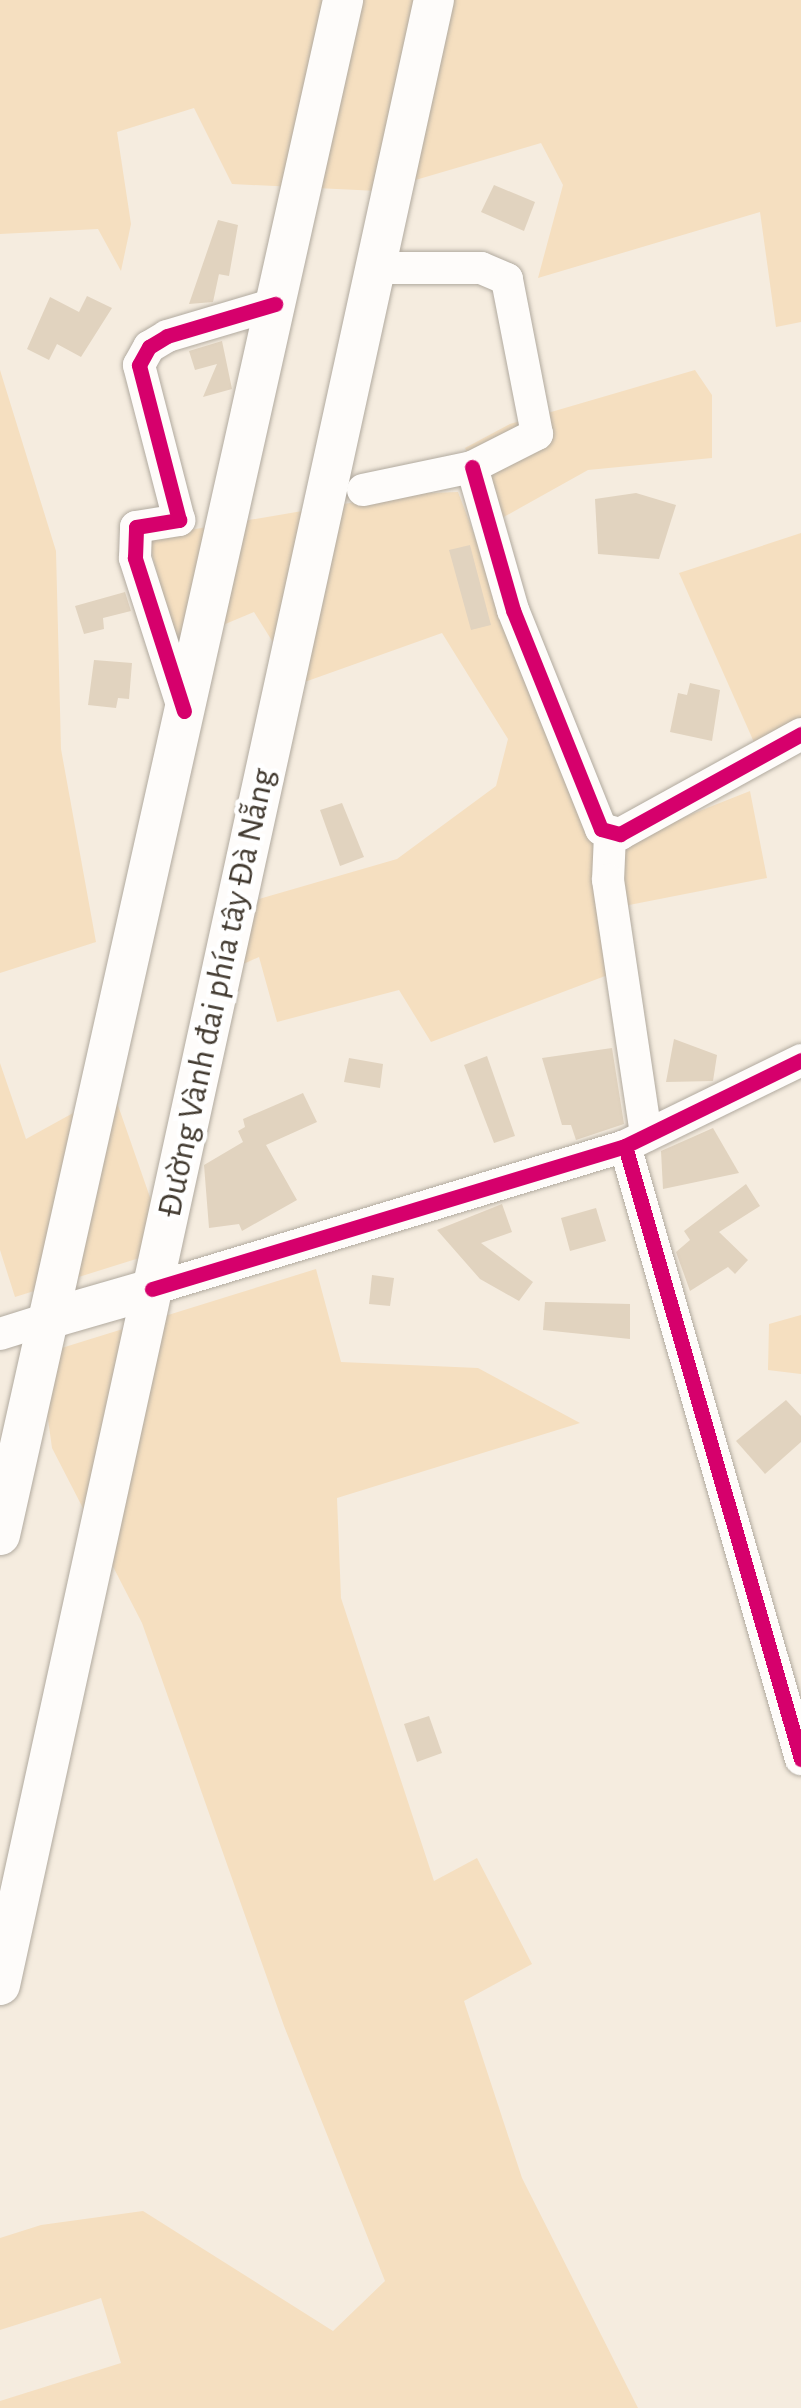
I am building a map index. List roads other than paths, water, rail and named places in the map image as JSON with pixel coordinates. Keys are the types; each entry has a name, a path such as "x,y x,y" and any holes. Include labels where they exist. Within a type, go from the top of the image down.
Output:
{"main road":[{"path":"0,1535 343,0"},
{"name":"Đường Vành đai phía tây Đà Nẵng","path":"0,1985 434,0"},
{"path":"48,1320 152,1289"}],"street":[{"path":"363,490 472,467 537,434 512,288 497,269 376,268"},
{"path":"184,711 136,558 136,527 178,520 138,365 148,348 168,336 275,304"},
{"path":"472,467 513,610 594,816 610,834 608,880 636,1140 801,1758"},
{"path":"610,834 801,734"},
{"path":"152,1289 636,1140 801,1060"},
{"path":"0,1334 48,1320"}]}
